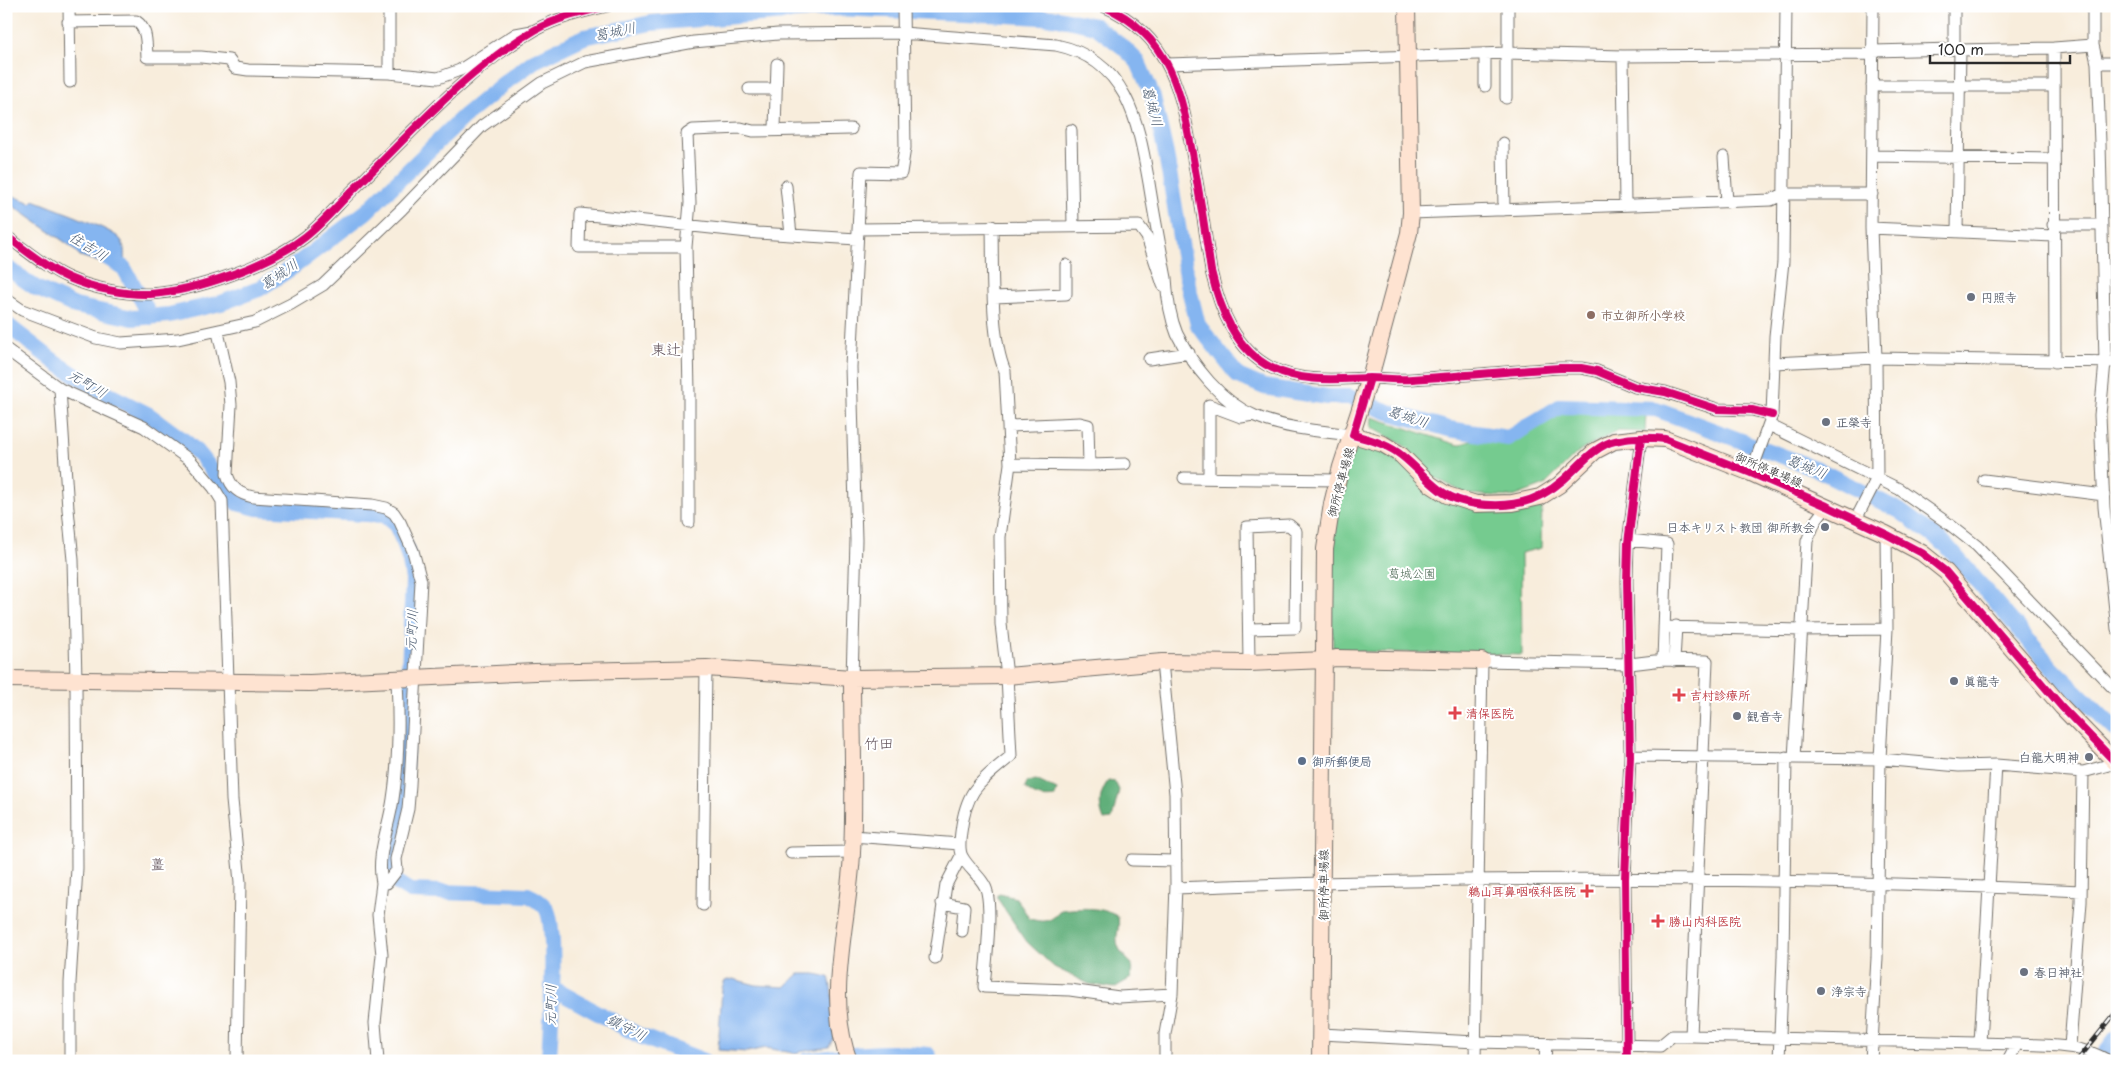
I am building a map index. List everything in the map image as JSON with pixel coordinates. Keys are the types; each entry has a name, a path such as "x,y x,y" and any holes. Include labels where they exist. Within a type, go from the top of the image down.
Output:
{"street":[{"path":"68,6 70,82"},
{"path":"388,6 389,73"},
{"path":"68,22 136,20 142,24 147,57 201,57 229,60 235,68 248,70 389,73 438,78 460,70 516,34 534,31 576,14 606,6"},
{"path":"846,1054 838,995 841,946 849,895 852,844 852,678 856,540 851,367 861,172 901,172 905,148 903,6"},
{"path":"1103,6 1125,17 1139,28 1153,42 1168,64 1184,107 1211,271 1217,296 1228,323 1242,344 1272,368 1293,376 1318,380 1369,382 1580,368 1635,387 1665,392 1717,409 1752,410 1770,423 1876,479 1899,488 1977,546 2117,692"},
{"path":"6,299 22,310 96,338 121,343 178,339 218,332 255,322 292,304 323,285 482,126 542,83 585,62 694,42 778,34 903,31 1056,45 1076,49 1099,63 1122,92 1140,134 1166,278 1167,294 1177,333 1207,379 1236,405 1253,415 1296,427 1354,429 1398,280 1409,233 1411,213 1406,6"},
{"path":"1506,98 1508,6"},
{"path":"1752,469 1770,423 1783,262 1786,6"},
{"path":"1858,516 1876,479 1876,358 1872,228 1873,6"},
{"path":"1954,6 1961,86 1957,231"},
{"path":"2093,6 2093,45 2097,63 2105,362 2100,415 2104,495 2115,587 2117,629"},
{"path":"6,236 49,267 69,278 120,291 158,292 200,284 234,274 271,258 305,238 436,107 480,69 534,31"},
{"path":"1168,64 1508,53 1623,56 1785,55 2054,48 2093,45"},
{"path":"2054,48 2053,231 2055,362"},
{"path":"1485,54 1485,86"},
{"path":"1623,56 1625,205"},
{"path":"2097,63 2117,63"},
{"path":"775,129 777,64"},
{"path":"1872,86 2054,86"},
{"path":"749,89 776,89"},
{"path":"689,522 686,246 690,202 687,134 693,130 741,128 752,130 851,129"},
{"path":"1072,130 1073,226"},
{"path":"1503,143 1504,210"},
{"path":"1872,156 2053,159"},
{"path":"1724,157 1727,202"},
{"path":"786,186 791,235"},
{"path":"1411,213 1770,200 1784,194 1872,194"},
{"path":"686,246 579,247 580,214 791,235 858,234 992,226 1139,226 1147,237 1159,277 1167,294"},
{"path":"1872,228 1957,231 2053,231 2101,225"},
{"path":"935,958 946,885 961,856 960,844 963,813 977,785 1011,756 1002,624 1000,537 1010,464 1009,426 1005,371 1000,360 994,297 992,226"},
{"path":"994,297 1066,294 1066,265"},
{"path":"218,332 229,382 230,397 226,476 235,490 243,495 287,500 372,505 386,508 394,513 407,535 421,581 420,626 414,679 408,810 396,859 397,870 385,883 378,915 382,955 374,1023 378,1061"},
{"path":"6,349 60,389 144,427 192,461 215,487 222,500 224,508 227,682 232,800 240,882 237,1061"},
{"path":"1149,359 1189,354"},
{"path":"1774,363 1876,358 2117,362"},
{"path":"60,389 73,560 76,680 77,868 70,983 70,1061"},
{"path":"1209,478 1209,405 1241,417 1253,415"},
{"path":"1009,426 1080,423 1088,425 1088,465"},
{"name":"御所停車場線","path":"1320,1061 1325,549 1338,480 1354,429 1401,455 1430,484 1447,495 1476,504 1512,504 1540,497 1559,485 1595,451 1614,441 1642,438 1664,439 1752,469 1826,506 1858,516 1886,534 1922,553 1946,572 2062,707 2116,763"},
{"path":"1627,1046 1625,879 1630,756 1630,664 1627,581 1629,540 1642,438"},
{"path":"1010,464 1125,464"},
{"path":"215,487 226,476"},
{"path":"1184,478 1338,480"},
{"path":"1984,480 2104,495"},
{"path":"1779,1061 1790,757 1807,541 1815,522 1826,506"},
{"path":"1249,629 1295,628 1296,531 1288,525 1247,527 1249,629 1250,663"},
{"path":"1871,1061 1877,958 1880,759 1887,629 1886,534"},
{"path":"1629,540 1667,544 1664,627 1668,661"},
{"path":"1668,661 1676,626"},
{"path":"1664,627 1801,630 1887,629"},
{"path":"6,679 310,683 706,668 852,678 1007,676 1162,662 1250,663 1336,658 1630,664 1668,661 1707,661 1691,1036"},
{"path":"1475,1061 1482,661"},
{"path":"1162,662 1175,794 1176,861 1172,994 1165,1034 1165,1061"},
{"path":"703,905 706,668"},
{"path":"385,883 380,870 380,854 394,798 397,753 397,680"},
{"path":"1630,756 1880,759 1959,766 1996,765 2083,772 2116,763"},
{"path":"1980,1043 1996,765"},
{"path":"2070,1046 2081,891 2083,772"},
{"path":"791,853 852,844 960,844"},
{"path":"961,856 987,890 989,908 984,987 1070,990 1120,997 1172,994"},
{"path":"1132,860 1176,861"},
{"path":"1176,888 1323,882 1625,879 1785,880 1989,886 2081,891"},
{"path":"942,904 964,907 962,931"},
{"path":"1320,1034 1476,1042 1627,1046 1660,1046 1672,1036 2017,1044 2070,1046 2095,1053 2109,1061"},
{"path":"1545,1061 1546,1044"},
{"path":"2008,1061 2017,1044"}],"green space":[{"path":"1590,405 1646,413 1645,432 1617,431 1578,452 1545,485 1513,497 1466,494 1434,477 1405,446 1371,427 1372,417 1458,445 1477,439 1517,439 1535,421"},
{"name":"葛城公園","path":"1355,447 1372,447 1391,455 1434,494 1542,503 1541,548 1521,553 1522,655 1333,651 1330,550 1346,471"},
{"path":"1036,780 1057,790 1055,797 1039,797 1025,788 1027,782"},
{"path":"1108,781 1115,782 1119,790 1112,819 1104,820 1100,800"},
{"path":"997,895 1016,898 1030,919 1035,920 1047,920 1054,917 1061,910 1098,909 1112,913 1118,917 1117,938 1119,948 1132,964 1131,978 1114,988 1089,984 1054,967 1027,942 997,898"}],"water":[{"path":"6,193 31,203 34,200 114,234 123,245 124,266 102,263 80,256 69,245 6,201"},
{"path":"799,974 815,974 829,977 834,1016 834,1037 829,1047 793,1053 766,1048 747,1052 718,1050 722,988 725,981 733,979 756,985 785,987"}],"waterway":[{"name":"葛城川","path":"6,267 36,288 75,306 133,318 169,315 221,303 259,289 293,267 366,212 463,117 503,84 534,61 584,37 651,23 834,8 1058,18 1095,26 1124,48 1138,62 1153,97 1166,154 1188,285 1198,325 1238,376 1264,387 1327,397 1349,397 1389,412 1449,429 1508,438 1561,406 1656,409 1817,469 1900,511 1946,545 2053,669 2117,731"},
{"name":"住吉川","path":"101,254 124,268 151,317"},
{"name":"元町川","path":"6,324 55,362 95,388 149,415 187,443 201,456 237,503 257,508 384,515 396,525 405,545 413,580 404,785 401,811 389,858 389,869 397,883 410,891 528,895 538,900 546,908 550,919 552,936 552,1005 549,1061"},
{"name":"鎮守川","path":"552,988 640,1036 704,1061"},
{"path":"2099,1061 2117,1037"},
{"name":"鎮守川","path":"806,1061 882,1053 928,1055 931,1061"}],"tunnel":[{"path":"1627,1046 1627,1061"}],"railway":[{"path":"2077,1061 2117,1011"}],"cycle path":[{"path":"6,236 44,264 69,278 88,285 119,292 140,294 168,292 210,282 252,267 290,247 311,232 438,105 509,46 552,22 607,6"},
{"path":"1103,6 1127,19 1146,35 1161,53 1172,74 1186,120 1211,271 1219,300 1231,327 1248,351 1272,368 1296,376 1320,379 1407,379 1581,368 1597,371 1635,387 1665,392 1717,409 1752,410 1772,415"},
{"path":"1370,378 1353,435 1378,442 1396,451 1442,492 1463,501 1476,504 1506,505 1531,500 1553,488 1604,445 1627,439 1659,438 1751,473 1886,534 1922,553 1946,572 2062,707 2117,764"},
{"path":"1627,1061 1625,879 1630,756 1627,581 1628,543 1641,438"}],"place":[{"name":"円照寺","path":"1971,297"},
{"name":"市立御所小学校","path":"1591,315"},
{"name":"正榮寺","path":"1826,422"},
{"name":"日本キリスト教団 御所教会","path":"1825,527"},
{"name":"眞龍寺","path":"1954,681"},
{"name":"吉村診療所","path":"1679,695"},
{"name":"清保医院","path":"1455,713"},
{"name":"観音寺","path":"1737,716"},
{"name":"白龍大明神","path":"2089,757"},
{"name":"御所郵便局","path":"1302,761"},
{"name":"鵜山耳鼻咽喉科医院","path":"1587,891"},
{"name":"勝山内科医院","path":"1658,921"},
{"name":"春日神社","path":"2024,972"},
{"name":"浄宗寺","path":"1821,991"}],"district":[{"name":"東辻","path":"666,348"},
{"name":"竹田","path":"879,742"},
{"name":"薑","path":"158,863"}]}
